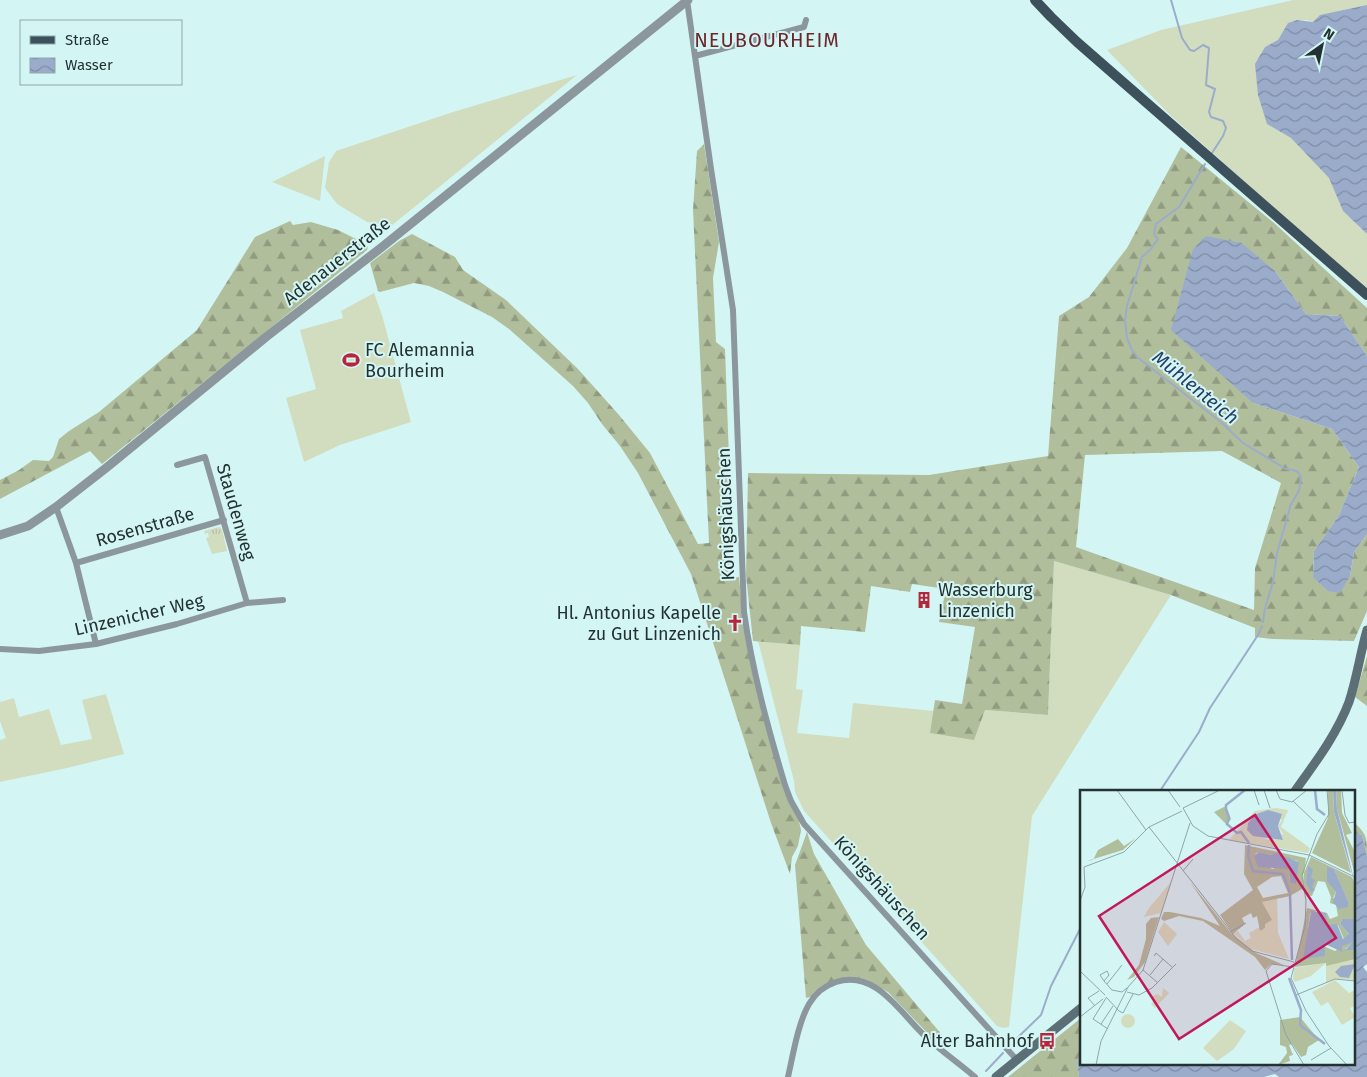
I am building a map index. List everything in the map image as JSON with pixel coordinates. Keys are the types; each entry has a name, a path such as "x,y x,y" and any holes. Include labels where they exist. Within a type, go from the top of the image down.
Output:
{"main road":[{"path":"1035,0 1077,42 1367,295"},
{"path":"1296,790 1334,733 1344,714 1356,677 1367,630"},
{"path":"996,1077 1080,1009"}],"street":[{"name":"Königshäuschen","path":"687,0 733,310 744,612 748,642 757,681 785,785 795,810 809,830 1016,1060"},
{"name":"Adenauerstraße","path":"0,535 28,526 56,507 687,0"},
{"path":"695,56 804,27 806,20"},
{"name":"Staudenweg","path":"177,465 205,457 247,603"},
{"path":"56,507 76,563 96,644"},
{"name":"Rosenstraße","path":"76,563 224,520"},
{"name":"Linzenicher Weg","path":"0,649 38,651 96,644 177,624 247,603 283,600"},
{"path":"788,1077 802,1021 807,1007 815,995 828,986 842,981 857,980 869,984 882,992 930,1041 975,1077"}],"green space":[{"path":"1293,0 1367,0 1367,5 1365,6 1338,12 1313,22 1306,20 1289,23 1278,41 1265,47 1267,124 1291,138 1330,178 1343,211 1367,234 1367,291 1170,115 1107,50 1161,30"},
{"path":"577,75 391,226 367,222 337,204 325,188 329,162 336,151 453,112"},
{"path":"704,144 719,242 713,278 716,342 725,349 731,513 729,578 739,577 744,628 753,675 801,830 798,846 792,857 790,874 771,823 691,574 638,473 620,446 573,386 509,329 492,317 429,286 414,283 380,292 378,291 370,263 399,241 412,234 455,257 463,270 506,300 578,369 619,415 650,453 698,544 709,543 693,210 697,151"},
{"path":"1181,147 1273,222 1367,308 1367,356 1340,316 1306,314 1275,271 1253,403 1332,429 1359,467 1339,515 1314,551 1313,577 1350,576 1354,552 1367,534 1367,611 1354,641 1255,637 1255,628 1171,595 1054,561 1048,715 985,710 974,740 930,733 935,700 962,704 975,627 939,622 946,589 912,584 910,592 871,586 865,632 801,626 800,645 753,641 746,576 748,473 929,475 1048,456 1059,316 1089,297 1127,248","holes":["1222,451 1281,483 1255,568 1254,610 1076,547 1085,455"]},
{"path":"325,156 320,201 272,182"},
{"path":"290,221 293,225 311,222 338,230 366,244 367,250 102,464 90,451 0,499 0,480 33,460 49,461 53,457 59,439 99,412 197,330 255,237"},
{"name":"FC Alemannia Bourheim","path":"374,293 382,315 411,422 340,445 304,462 286,398 316,389 300,330 343,318 341,311"},
{"path":"219,527 222,529 227,551 212,554 206,538 209,537 208,533 205,534 204,531"},
{"path":"1054,561 1171,595 1032,816 1009,1027 1003,1028 997,1026 804,811 795,792 794,781 758,641 800,645 796,689 803,690 797,733 849,738 853,703 934,711 930,733 985,710 1048,715"},
{"path":"1367,656 1367,706 1355,697"},
{"path":"106,694 124,754 0,782 0,740 6,738 0,721 0,702 14,698 19,717 49,709 61,745 92,739 82,700"},
{"path":"1354,822 1365,836 1367,856 1362,835 1354,832"},
{"path":"807,832 814,854 866,945 943,1036 936,1042 888,992 864,979 851,978 806,998 795,865"},
{"path":"1080,1019 1080,1054 1077,1062 1079,1077 1008,1077"}],"water":[{"path":"1367,5 1367,234 1343,211 1329,178 1291,138 1267,124 1258,95 1255,64 1265,47 1278,40 1288,23 1297,20 1313,22 1320,15"},
{"path":"1206,236 1242,243 1275,271 1306,314 1340,316 1367,356 1367,534 1354,552 1350,576 1340,593 1328,591 1313,577 1314,551 1339,515 1359,467 1332,429 1253,403 1171,330 1193,249"},
{"path":"1354,832 1362,835 1367,856 1367,964 1363,967 1367,972 1367,1077 1279,1077 1275,1074 1264,1077 1079,1077 1077,1062 1080,1054 1080,1064 1354,1064"}],"waterway":[{"name":"Mühlenteich","path":"1171,0 1182,38 1190,50 1194,51 1203,45 1209,48 1206,85 1215,89 1209,112 1211,117 1223,121 1226,128 1212,153"},
{"name":"Mühlenteich","path":"1205,164 1179,207 1156,224 1154,234 1158,239 1142,257 1127,306 1125,320 1127,338 1137,357 1221,422 1243,443 1286,469 1298,472 1301,478 1299,491 1291,504 1277,553 1273,582 1263,622"},
{"name":"Mühlenteich","path":"1161,790 1199,732 1210,708 1262,626"},
{"name":"Mühlenteich","path":"1010,1045 1041,1015 1051,986 1080,929"},
{"name":"Mühlenteich","path":"986,1071 1003,1053"}],"place":[{"name":"FC Alemannia Bourheim","path":"351,360"},
{"name":"Wasserburg Linzenich","path":"924,600"},
{"name":"Hl. Antonius Kapelle zu Gut Linzenich","path":"735,623"},
{"name":"Alter Bahnhof","path":"1047,1041"}],"district":[{"name":"NEUBOURHEIM","path":"767,40"}]}
